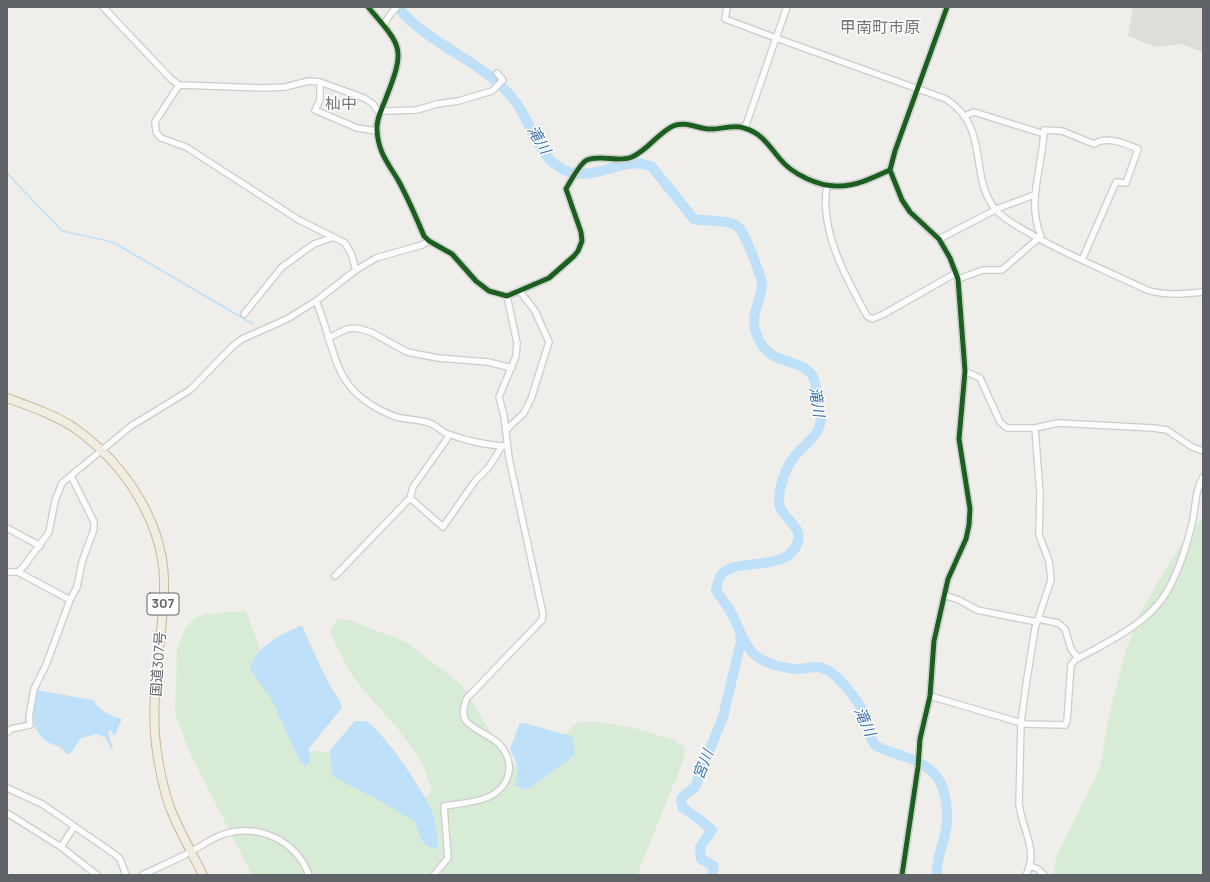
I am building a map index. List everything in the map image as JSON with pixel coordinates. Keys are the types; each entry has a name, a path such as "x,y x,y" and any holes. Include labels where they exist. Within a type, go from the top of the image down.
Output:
{"highway":[{"name":"国道307号","path":"7,398 48,414 73,427 101,452 121,470 140,499 155,531 161,555 164,590 156,708 156,744 161,778 171,810 203,875"}],"street":[{"path":"103,7 171,79 179,85 264,88 285,87 309,81 320,82 364,98 381,111 417,110 437,104 458,101 494,90 503,80 497,73"},
{"path":"368,7 397,43 399,55 393,81 377,121 377,131 385,162 398,180 424,236 429,241 452,254 476,281 489,291 507,296 549,278 574,256 582,241 581,232 566,189 580,167 587,160 595,158 615,160 632,157 673,126 682,124 707,129 745,128 760,135 770,144 780,160 791,170 827,185 839,186 854,183 874,178 890,170"},
{"path":"384,25 391,13 398,7"},
{"path":"726,7 725,19 917,88 946,99 957,106 970,124 985,190 995,210 1004,218 1038,239 1158,294 1203,292"},
{"path":"745,128 787,7"},
{"path":"902,875 919,756 920,739 930,696 934,641 949,575 966,539 970,525 970,509 959,439 965,370 957,276 939,239 910,212 902,200 890,170 917,88 947,7"},
{"path":"320,82 320,100 315,110 357,128 377,131"},
{"path":"179,85 155,122 156,132 161,138 186,147 299,220 345,243 351,253 356,270"},
{"path":"965,116 974,112 1044,134"},
{"path":"827,185 828,227 846,274 867,316 872,319 957,276 983,270 1002,270 1041,236 1035,222 1034,195 1040,171 1041,148 1044,130 1057,130 1094,144 1097,142 1114,141 1138,149 1126,183 1116,182 1082,260"},
{"path":"939,239 995,210 1034,195"},
{"path":"244,314 282,267 314,244 334,237"},
{"path":"18,572 40,546 49,532 60,488 71,476 131,426 190,390 233,346 242,339 287,319 316,301 356,270 376,258 422,245 429,241"},
{"path":"506,430 524,413 531,399 549,342 535,312 518,290"},
{"path":"434,875 448,858 444,806 482,800 490,796 505,783 510,769 510,762 499,744 466,721 463,709 464,703 467,698 542,620 543,614 505,446 506,430 499,397 516,356 517,343 507,296"},
{"path":"316,301 340,373 354,392 393,416 433,424 448,434 505,446"},
{"path":"328,338 347,329 356,328 371,332 407,352 438,358 469,359 512,368"},
{"path":"965,370 980,378 1002,425 1013,429 1035,428 1058,423 1106,424 1167,430 1192,447 1203,451"},
{"path":"1026,875 1030,866 1030,843 1021,817 1019,804 1021,722 1037,620 1051,580 1049,561 1039,535 1040,494 1035,428"},
{"path":"335,576 410,498 413,487 447,439 448,434"},
{"path":"410,498 443,527 475,481 489,467 505,446"},
{"path":"7,733 11,729 30,725 29,717 34,689 46,665 70,600 77,587 82,562 94,529 94,522 71,476"},
{"path":"930,696 1025,724 1065,725 1067,721 1069,672 1071,665 1078,658 1113,639 1142,618 1158,605 1169,589 1192,527 1198,490 1203,477"},
{"path":"7,528 40,546"},
{"path":"8,573 18,572 70,600"},
{"path":"944,595 959,600 977,610 1058,623 1065,629 1071,649 1078,658"},
{"path":"7,788 42,804 120,859 126,875"},
{"path":"7,813 60,847 97,875"},
{"path":"60,847 74,827"},
{"path":"142,875 192,851 209,840 225,834 242,831 260,832 274,836 288,845 302,861 309,875"},
{"path":"1030,866 1038,869 1044,875"}],"shaded area":[{"path":"1133,7 1203,7 1203,52 1181,44 1156,47 1128,36"}],"green space":[{"path":"1203,518 1203,875 1053,875 1056,857 1100,768 1109,715 1125,654 1139,615 1169,563 1193,528"},
{"path":"246,611 296,750 336,754 423,799 432,792 427,774 409,743 362,688 348,668 330,631 337,619 349,620 406,642 462,685 508,762 520,768 554,746 576,723 593,721 634,728 674,740 684,747 685,756 637,875 252,875 191,755 175,714 177,649 186,627 195,618 206,614"}],"water":[{"path":"300,626 303,627 312,649 329,684 339,699 342,708 309,748 310,763 305,766 300,761 270,697 250,669 257,654 263,648 284,633"},
{"path":"37,690 93,700 105,712 122,719 115,735 113,735 111,730 108,732 113,749 112,750 105,737 97,734 81,738 71,753 67,754 60,747 46,741 37,730 35,724 34,704"},
{"path":"355,721 365,721 372,726 391,747 411,775 433,813 436,828 437,848 429,847 421,840 415,822 384,803 332,776 330,750"},
{"path":"520,723 573,738 575,755 528,789 515,785 517,767 510,749"}],"waterway":[{"name":"滝川","path":"397,7 419,28 484,71 496,81 517,104 538,143 550,160 559,167 569,172 579,174 633,164 643,164 652,167 694,219 731,223 743,233 762,285 754,316 755,330 758,338 764,348 771,354 779,359 803,367 809,372 815,381 821,418 815,435 794,457 785,472 780,491 780,507 799,535 793,551 785,557 774,561 739,566 729,569 722,574 716,591 726,604 747,646 755,655 764,661 781,667 798,669 820,667 827,670 839,679 851,693 868,722 871,738 874,744 882,749 915,760 935,774 943,789 947,817 944,839 937,864 937,875"},
{"path":"7,173 62,231 104,240 118,245 253,324"},
{"name":"宮川","path":"712,875 714,866 701,859 700,847 712,830 683,808 681,802 682,797 695,787 723,717 741,641 740,635"}],"railway":[{"path":"7,871 12,875"}],"cycle path":[{"path":"368,7 394,40 398,57 392,81 377,122 381,151 398,180 424,236 429,241 452,254 476,281 489,291 507,296 549,278 578,251 582,241 581,232 566,189 575,173 584,162 592,158 627,159 632,157 638,154 673,126 686,124 708,129 740,127 750,130 765,140 785,165 791,170 815,182 831,186 845,186 865,181 890,170"},
{"path":"902,875 918,767 920,739 930,696 934,641 948,579 966,539 970,509 959,439 965,371 958,279 950,258 939,239 910,212 902,200 890,170 895,151 947,7"}],"district":[{"name":"甲南町市原","path":"880,29"},
{"name":"杣中","path":"341,105"}]}
